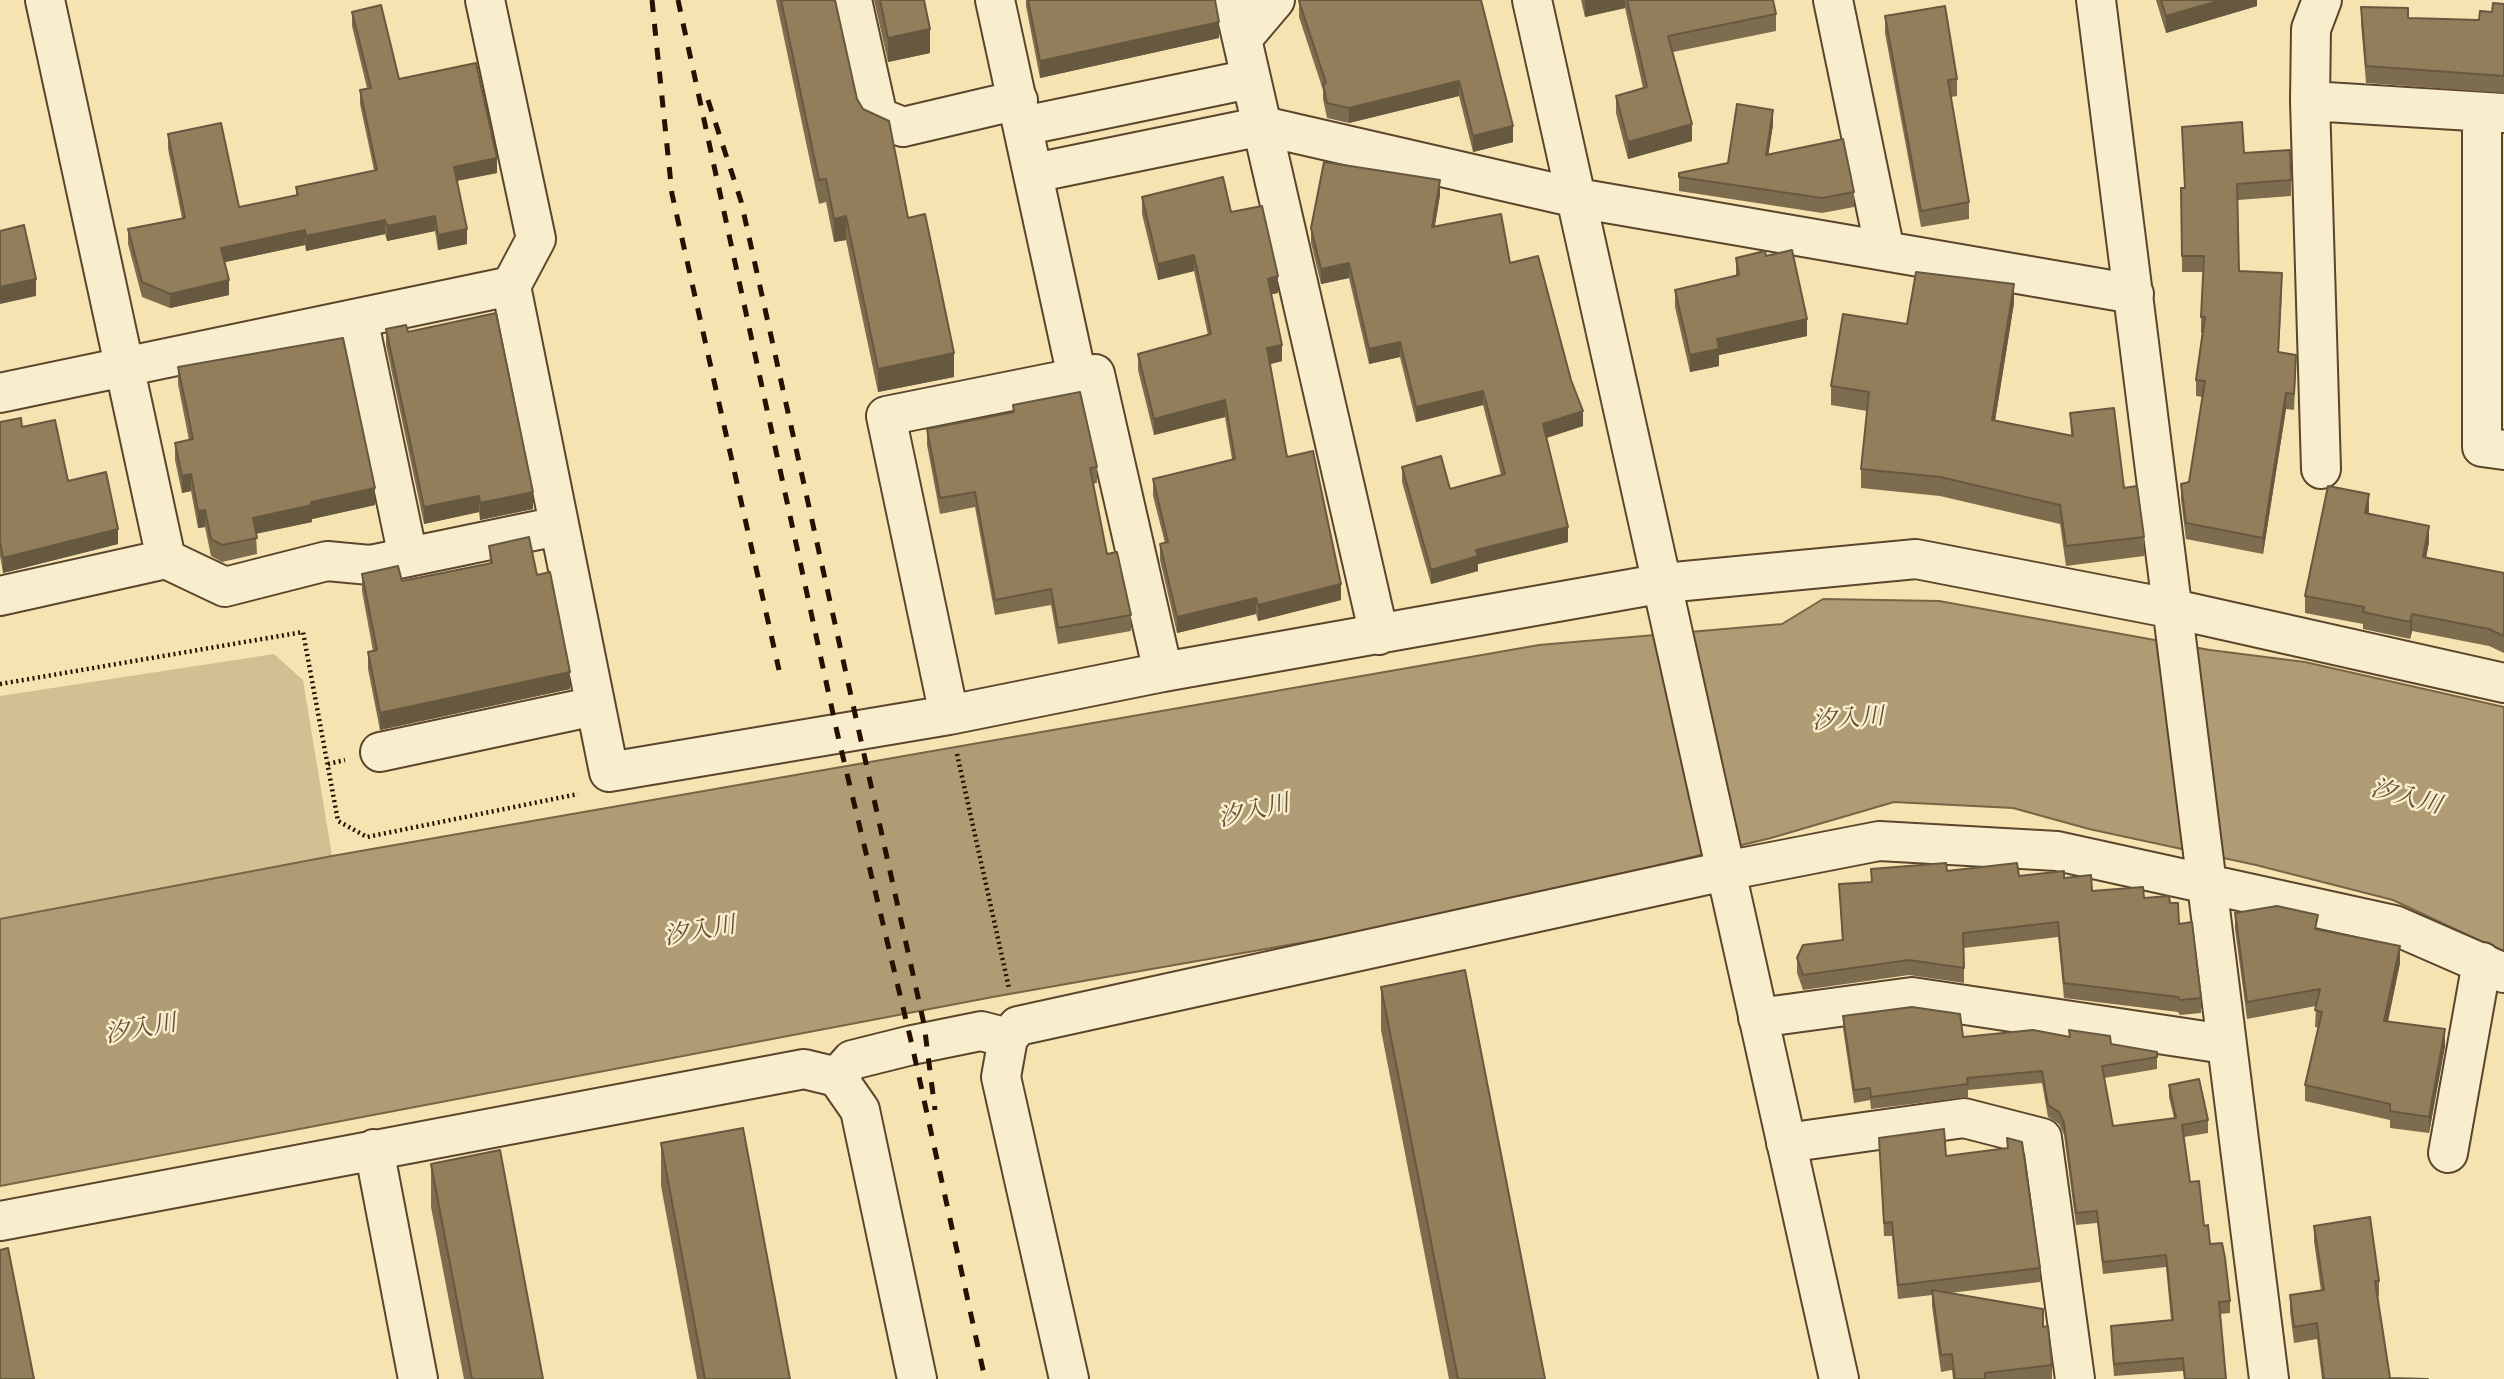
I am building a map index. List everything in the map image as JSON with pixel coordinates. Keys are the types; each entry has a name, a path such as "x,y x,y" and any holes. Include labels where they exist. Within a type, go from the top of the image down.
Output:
{"street":[{"path":"45,0 166,559"},
{"path":"485,0 536,239 511,286 609,772 949,715 1163,672 1664,583 1916,559 2174,609 2504,683"},
{"path":"852,0 878,117 903,127 1020,113 1250,79"},
{"path":"995,0 1077,377"},
{"path":"1233,0 1379,635"},
{"path":"1242,39 1275,0"},
{"path":"1532,0 1664,583 1725,871 1839,1379"},
{"path":"1833,0 1885,251"},
{"path":"2096,0 2269,1379"},
{"path":"2321,469 2310,101 2311,29 2322,0"},
{"path":"2310,101 2493,113 2482,447 2504,450"},
{"path":"1034,173 1263,126 1577,198 2134,294"},
{"path":"0,393 511,286"},
{"path":"358,318 408,557"},
{"path":"949,715 886,416 1077,377 1095,374 1163,672"},
{"path":"0,596 166,559 225,587 327,561 370,565 558,526"},
{"path":"380,752 595,706"},
{"path":"837,1077 852,1060 912,1045 981,1031 1013,1032 1725,871 1880,841 2057,851 2394,925 2493,968 2448,1153"},
{"path":"1758,1018 1912,997 2225,1044"},
{"path":"1013,1032 1002,1077 1069,1379"},
{"path":"0,1221 804,1069 837,1077 860,1110 917,1379"},
{"path":"1786,1143 1964,1118 2042,1138 2075,1379"},
{"path":"374,1149 418,1379"}],"path":[{"path":"0,684 303,632 338,821 367,837 589,792 609,772"},
{"path":"949,715 1013,1032"}],"shaded area":[{"path":"274,654 303,680 332,856 0,919 0,696"}],"water":[{"name":"汐入川","path":"1823,599 1939,601 2210,650 2305,662 2504,707 2504,952 2393,900 2256,865 2089,829 2013,808 1894,802 1771,838 1655,866 1334,937 998,996 0,1186 0,919 332,856 1539,645 1782,624"}],"building":[{"path":"781,0 835,0 857,99 863,109 889,121 908,218 925,214 954,353 878,369 846,216 834,219 826,179 819,180"},
{"path":"880,0 924,0 930,29 888,38"},
{"path":"1028,0 1215,0 1219,22 1040,61"},
{"path":"1300,0 1481,0 1513,126 1473,136 1459,81 1349,108 1327,103 1323,84 1326,83"},
{"path":"1627,0 1773,0 1776,14 1668,36 1692,124 1628,142 1616,96 1647,87"},
{"path":"2161,0 2221,0 2166,16"},
{"path":"2493,3 2504,4 2504,76 2366,66 2361,7 2408,8 2408,18 2479,20 2480,11 2492,12"},
{"path":"381,5 399,79 476,63 497,158 454,167 467,229 438,235 435,216 387,226 385,220 306,236 305,230 221,248 229,280 170,294 142,282 128,229 185,218 168,134 221,123 239,207 298,195 296,187 377,170 360,90 371,88 352,12"},
{"path":"1945,6 1957,79 1948,80 1969,202 1921,211 1885,16"},
{"path":"1737,104 1773,110 1766,155 1843,139 1854,192 1822,198 1679,177 1679,173 1728,163"},
{"path":"2242,122 2244,153 2290,150 2291,180 2237,184 2239,271 2282,273 2278,352 2296,355 2294,394 2286,393 2263,538 2186,523 2181,484 2189,482 2205,381 2196,380 2205,317 2201,317 2204,256 2182,256 2181,188 2185,188 2182,127"},
{"path":"1324,162 1440,180 1432,227 1501,214 1510,263 1538,256 1571,380 1583,411 1543,424 1568,527 1476,550 1478,556 1431,570 1402,467 1441,456 1450,489 1505,474 1483,391 1416,407 1400,342 1369,349 1349,263 1321,269 1311,228"},
{"path":"1223,177 1231,212 1262,206 1278,276 1268,279 1282,345 1267,348 1287,457 1313,451 1341,584 1258,605 1256,598 1177,617 1160,544 1168,542 1153,479 1235,459 1225,400 1154,419 1138,354 1211,334 1194,255 1158,264 1142,197"},
{"path":"24,225 36,279 0,287 0,231"},
{"path":"1792,250 1807,319 1717,339 1719,349 1690,355 1675,290 1739,275 1736,258 1765,251 1766,256"},
{"path":"1916,272 2014,284 1992,420 2073,436 2070,413 2114,408 2124,488 2137,486 2144,537 2066,546 2060,505 1940,477 1861,469 1869,392 1831,386 1843,314 1907,324"},
{"path":"496,313 533,492 480,503 479,496 424,507 386,329 406,325 408,332"},
{"path":"343,338 375,488 253,518 257,538 222,545 211,539 205,510 198,511 191,474 182,476 175,443 193,439 178,367"},
{"path":"1080,392 1097,467 1090,468 1107,554 1117,552 1131,615 1058,628 1051,589 995,600 975,492 940,498 927,429 1014,412 1013,405"},
{"path":"21,418 22,427 55,420 68,481 106,472 118,529 3,558 0,541 0,422"},
{"path":"2328,486 2369,494 2365,513 2429,526 2423,557 2504,573 2504,636 2489,629 2412,614 2410,622 2363,612 2364,607 2305,596"},
{"path":"529,537 537,575 550,572 570,672 380,713 368,652 377,650 362,574 398,566 402,581 492,563 489,546"},
{"path":"1946,863 1947,871 2017,863 2019,876 2064,871 2064,878 2091,875 2092,891 2143,887 2144,898 2169,896 2170,903 2178,903 2179,924 2192,922 2201,998 2180,1000 2178,997 2064,983 2058,922 1963,933 1964,968 1909,960 1803,975 1797,958 1803,945 1843,940 1839,884 1872,882 1871,869"},
{"path":"2277,906 2318,915 2315,929 2400,946 2384,1021 2445,1029 2429,1117 2390,1111 2390,1104 2305,1085 2322,1012 2315,1010 2320,989 2247,1002 2235,913"},
{"path":"1465,970 1545,1379 1458,1379 1381,987"},
{"path":"1912,1007 1960,1014 1963,1037 2033,1030 2070,1037 2069,1030 2110,1036 2111,1044 2157,1052 2157,1057 2102,1066 2113,1126 2176,1118 2169,1085 2199,1079 2208,1120 2182,1125 2190,1182 2199,1181 2204,1226 2208,1225 2210,1244 2222,1243 2225,1258 2230,1301 2219,1302 2226,1379 2185,1379 2183,1358 2114,1364 2111,1326 2173,1320 2166,1255 2103,1262 2097,1211 2076,1213 2064,1123 2059,1112 2048,1105 2042,1071 1967,1078 1968,1084 1871,1097 1870,1088 1854,1090 1843,1016"},
{"path":"743,1128 790,1379 705,1379 661,1143"},
{"path":"1944,1129 1946,1156 2008,1148 2007,1138 2022,1142 2040,1268 1898,1285 1892,1222 1884,1223 1879,1138"},
{"path":"500,1150 543,1379 472,1379 431,1164"},
{"path":"2370,1217 2379,1281 2375,1281 2390,1378 2428,1379 2324,1379 2317,1323 2294,1327 2290,1295 2324,1290 2314,1226"},
{"path":"8,1248 34,1379 0,1379 0,1250"},
{"path":"1932,1290 2043,1309 2043,1327 2048,1326 2052,1365 1985,1373 1985,1379 1955,1379 1952,1354 1941,1355"}],"railway":[{"path":"652,0 672,194 779,670"},
{"path":"678,0 837,732 912,1045 985,1379"},
{"path":"708,100 741,201 924,1024 935,1110"}]}
